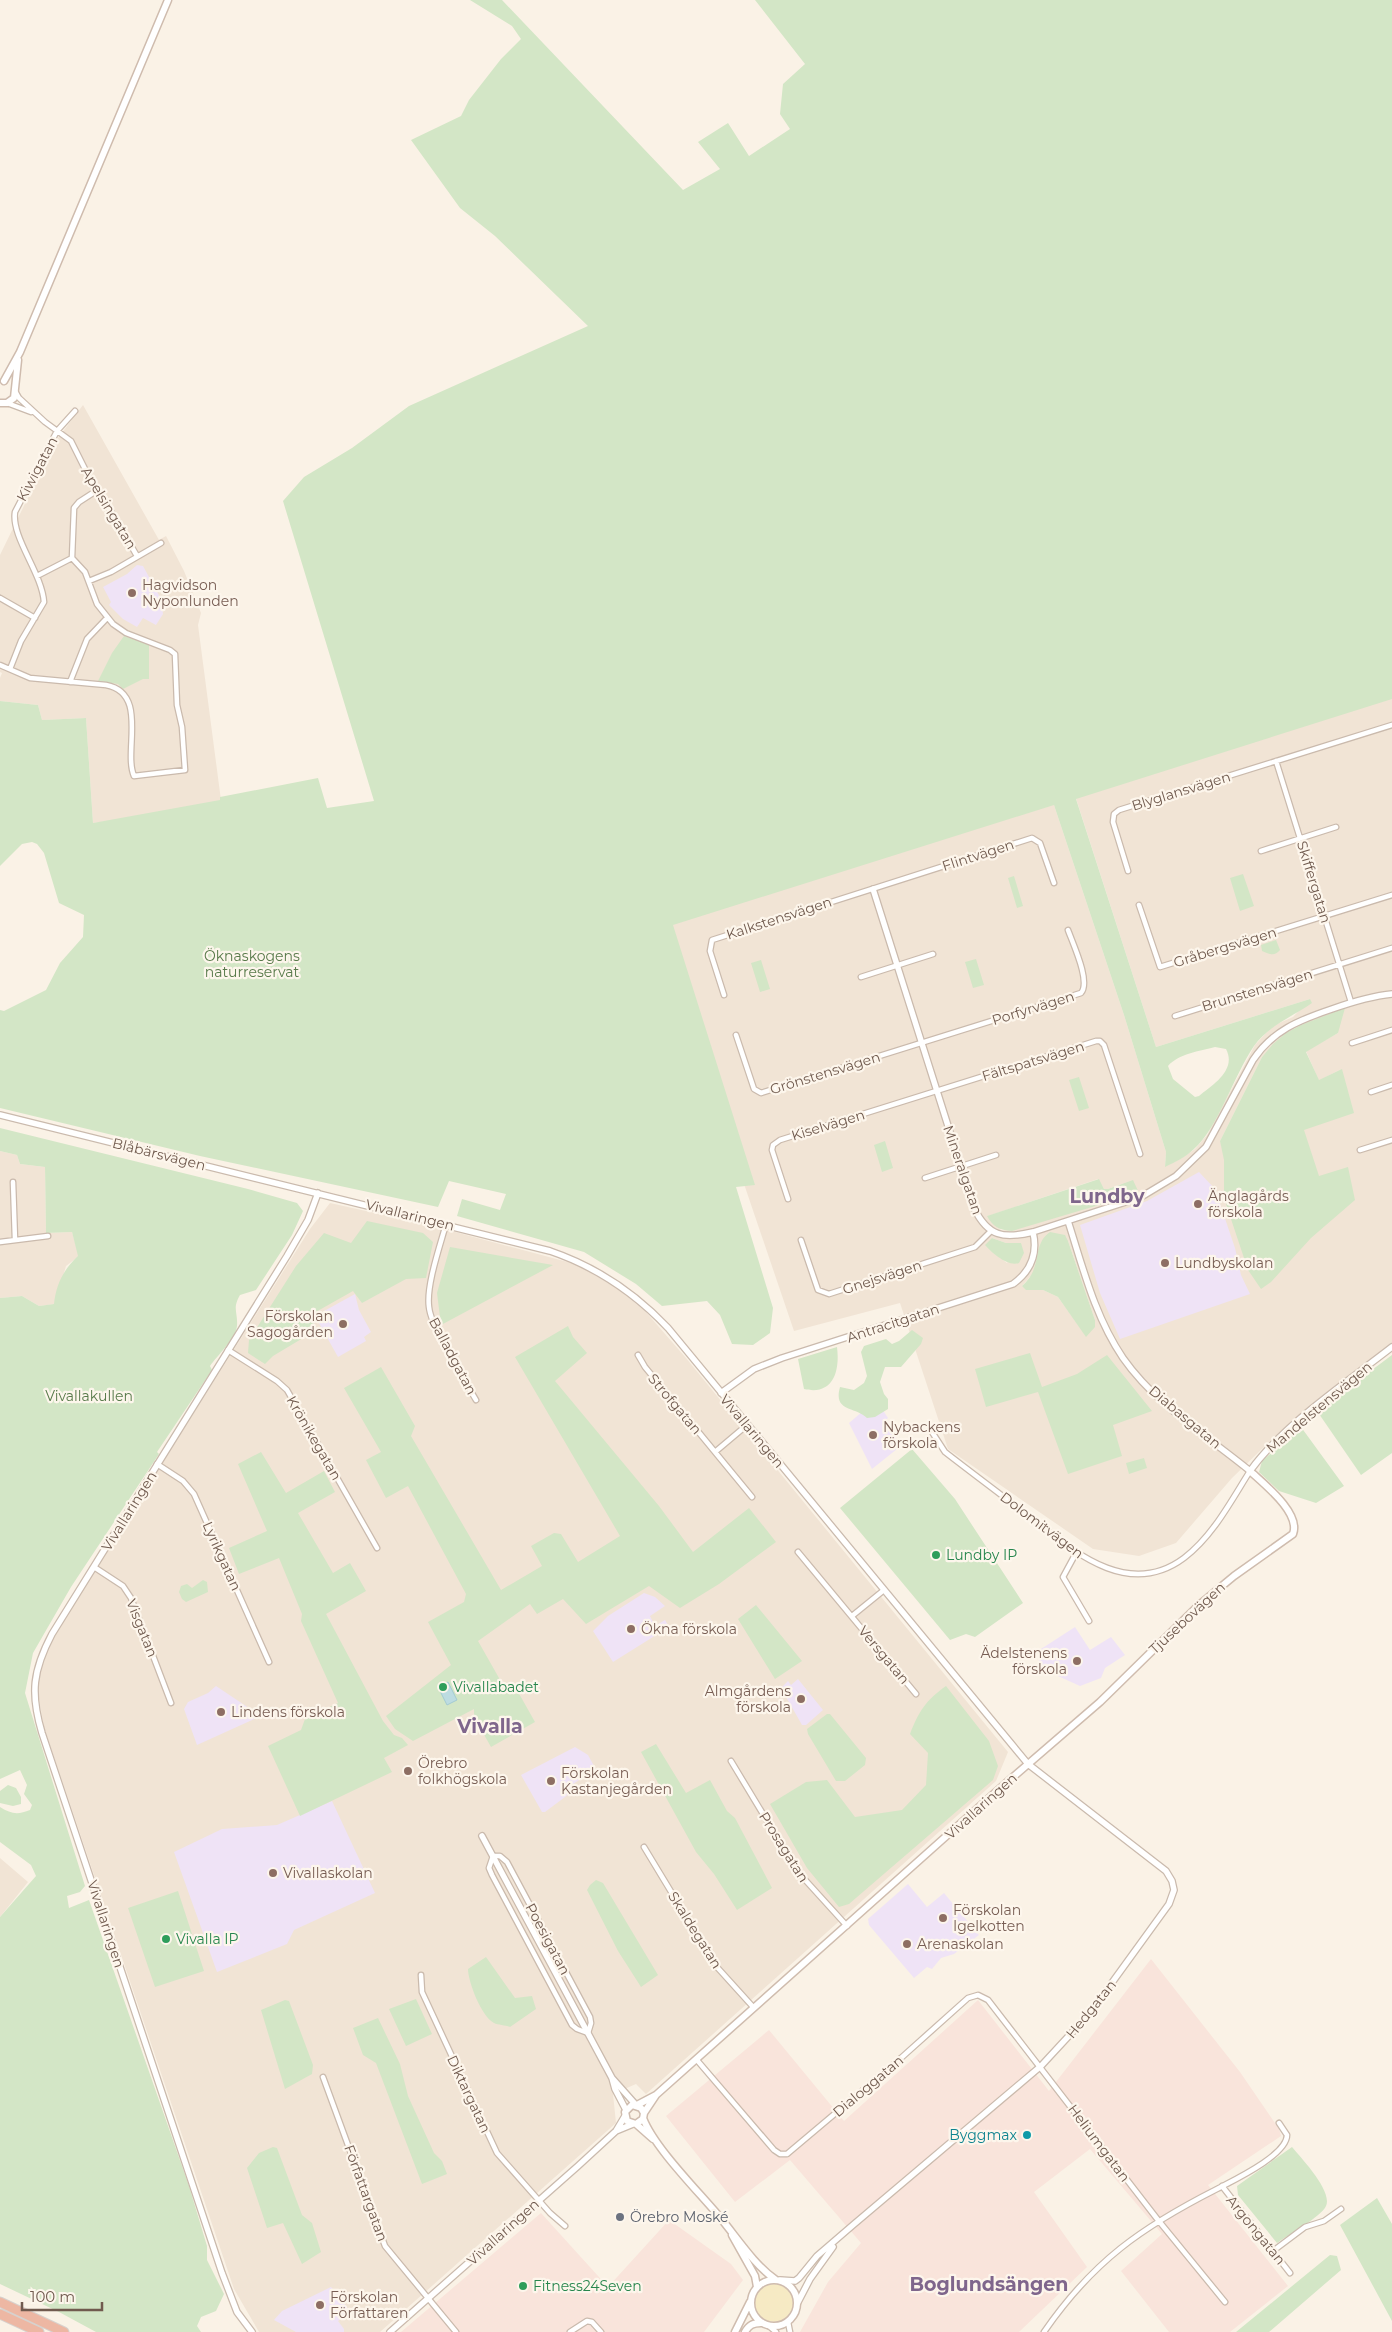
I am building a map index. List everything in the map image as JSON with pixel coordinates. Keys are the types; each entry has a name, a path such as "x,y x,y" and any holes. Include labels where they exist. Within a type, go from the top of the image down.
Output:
{"highway":[{"path":"0,2302 64,2332"},
{"path":"0,2314 39,2332"}],"main road":[{"path":"15,390 10,383 2,381 20,352 168,0"},
{"path":"3,404 12,399 15,390 20,352"},
{"name":"Tjusebovägen","path":"1028,1764 1106,1696 1199,1605 1234,1576 1293,1534 1296,1526 1290,1514 1276,1496 1250,1471"},
{"name":"Vivallaringen","path":"636,2105 656,2095 1028,1764"},
{"name":"Vivallaringen","path":"644,2116 656,2095"},
{"path":"656,2141 641,2108 636,2105 626,2113 627,2121 634,2124 656,2141 740,2240 754,2261 794,2290 797,2304 796,2311 788,2322 782,2325 769,2326 754,2323 748,2326 745,2332"},
{"path":"634,2124 644,2116"},
{"path":"728,2227 755,2276 757,2287"},
{"path":"735,2332 757,2287 765,2282 778,2280"},
{"path":"750,2301 755,2316 761,2323"}],"street":[{"name":"Apelsingatan","path":"15,390 41,418 71,441 96,491 111,510 137,556"},
{"name":"Apelsingatan","path":"3,404 24,408 41,418"},
{"name":"Kiwigatan","path":"10,669 22,639 44,602 37,576 16,528 14,515 57,431 75,410"},
{"path":"0,665 30,678 110,686 123,695 133,718 134,776 182,772 187,766 182,725 177,705 175,654 170,650 126,633 107,618 97,604 85,572 72,558 74,508 79,502 96,491"},
{"path":"89,582 111,572 160,543"},
{"path":"37,576 72,558"},
{"path":"0,598 35,618"},
{"path":"70,682 87,639 107,618"},
{"path":"1276,761 1392,725"},
{"name":"Skiffergatan","path":"1276,761 1352,1002"},
{"name":"Blyglansvägen","path":"1128,871 1113,822 1116,813 1276,761"},
{"path":"1262,851 1336,827"},
{"name":"Flintvägen","path":"873,889 1032,838 1040,843 1054,884"},
{"name":"Mineralgatan","path":"873,889 974,1208 979,1218 991,1231 1009,1236 1033,1232 1141,1197 1176,1176 1206,1147 1252,1060 1267,1042 1289,1025 1352,1002 1392,994"},
{"name":"Kalkstensvägen","path":"724,995 710,951 712,940 873,889"},
{"path":"1324,916 1392,895"},
{"name":"Gråbergsvägen","path":"1139,905 1160,967 1324,916"},
{"name":"Porfyrvägen","path":"922,1043 1082,993 1086,985 1085,980 1068,930"},
{"name":"Brunstensvägen","path":"1175,1016 1392,948"},
{"path":"861,977 933,954"},
{"path":"1352,1043 1392,1030"},
{"name":"Grönstensvägen","path":"736,1036 754,1089 761,1093 922,1043"},
{"name":"Fältspatsvägen","path":"937,1091 1100,1041 1107,1051 1140,1154"},
{"path":"1371,1092 1392,1085"},
{"name":"Kiselvägen","path":"788,1198 772,1150 773,1145 777,1142 937,1091"},
{"name":"Blåbärsvägen","path":"0,1115 318,1193"},
{"path":"1360,1150 1392,1140"},
{"path":"925,1178 996,1155"},
{"path":"13,1182 15,1240"},
{"name":"Vivallaringen","path":"252,2332 238,2314 225,2280 38,1720 34,1686 42,1654 308,1220 318,1193 550,1251 605,1275 631,1293 656,1316 721,1393 1028,1764"},
{"name":"Diabasgatan","path":"1068,1221 1097,1310 1123,1358 1169,1407 1250,1471"},
{"name":"Balladgatan","path":"446,1224 429,1294 428,1307 430,1317 476,1400"},
{"name":"Gnejsvägen","path":"801,1240 818,1290 829,1294 975,1247 991,1231"},
{"name":"Antracitgatan","path":"721,1393 754,1369 775,1360 1013,1284 1024,1275 1033,1262 1035,1249 1033,1232"},
{"path":"0,1242 48,1236"},
{"name":"Mandelstensvägen","path":"1250,1471 1258,1459 1290,1429 1392,1347"},
{"name":"Krönikegatan","path":"228,1350 277,1381 287,1390 377,1548"},
{"name":"Strofgatan","path":"638,1355 645,1368 752,1497"},
{"path":"715,1452 747,1425"},
{"name":"Dolomitvägen","path":"930,1429 945,1452 1076,1552 1103,1567 1119,1572 1144,1573 1182,1559 1201,1543 1250,1471"},
{"name":"Lyrikgatan","path":"157,1464 183,1481 194,1494 269,1662"},
{"name":"Versgatan","path":"798,1552 916,1694"},
{"path":"1076,1552 1062,1577 1089,1621"},
{"name":"Visgatan","path":"94,1567 123,1586 131,1598 171,1703"},
{"name":"Versgatan","path":"852,1616 884,1590"},
{"name":"Prosagatan","path":"731,1761 798,1872 847,1926"},
{"name":"Hedgatan","path":"778,2280 788,2282 799,2278 817,2256 1041,2066 1086,2018 1169,1904 1174,1890 1170,1876 1161,1866 1028,1764"},
{"name":"Poesigatan","path":"482,1836 612,2078 626,2113"},
{"name":"Skaldegatan","path":"644,1847 716,1966 754,2008"},
{"name":"Poesigatan","path":"493,1856 489,1868 492,1875 568,2018 577,2029 588,2033"},
{"name":"Poesigatan","path":"493,1856 500,1856 507,1862 590,2017 591,2023 588,2033"},
{"name":"Diktargatan","path":"421,1975 422,1992 494,2148 539,2200 565,2226"},
{"name":"Dialoggatan","path":"696,2060 774,2150 780,2154 787,2154 802,2142 968,1998 978,1995 988,2000 1041,2066"},
{"name":"Heliumgatan","path":"1041,2066 1158,2220"},
{"name":"Författargatan","path":"323,2077 385,2246 456,2332"},
{"name":"Poesigatan","path":"612,2078 636,2105"},
{"name":"Vivallaringen","path":"390,2332 616,2131 626,2113"},
{"name":"Argongatan","path":"1044,2332 1064,2304 1094,2270 1158,2220 1255,2168 1283,2147 1287,2135 1279,2123"},
{"name":"Vivallaringen","path":"616,2131 634,2124"},
{"name":"Argongatan","path":"1222,2186 1290,2273"},
{"path":"1273,2251 1305,2227 1324,2220 1341,2208"},
{"path":"1158,2220 1224,2302"},
{"name":"Hedgatan","path":"797,2304 810,2279 840,2238"},
{"path":"570,2332 587,2321 592,2322 601,2332"},
{"path":"788,2322 790,2332"},
{"path":"769,2326 776,2332"}],"shaded area":[{"path":"83,405 159,540 166,536 184,571 201,613 198,625 222,808 93,823 86,718 42,720 38,705 0,701 0,678 2,673 0,672 0,555 55,442"},
{"name":"Hagvidson Nyponlunden","path":"137,565 143,566 161,599 163,614 156,625 143,618 137,627 123,619 109,605 111,602 103,587 127,574"},
{"path":"1392,693 1392,1344 1291,1421 1232,1478 1176,1543 1139,1556 1093,1549 948,1449 900,1303 794,1331 653,916 1051,796 1124,1015 1166,1152 1165,1166 1195,1149 1207,1135 1255,1045 1277,1024 1293,1017 1310,999 1156,1047 1073,789","holes":["1301,1024 1338,1033 1306,1051 1319,1081 1341,1069 1220,1141 1262,1057 1286,1033","1098,1179 1104,1189 1133,1180 1002,1231 988,1216","992,1238 1006,1243 1020,1243 1007,1263 990,1250","1068,1241 1095,1320 1086,1336 1058,1297 1043,1290 1032,1290 1022,1286 1035,1271 1039,1250"]},
{"path":"0,1151 17,1155 20,1164 45,1167 46,1233 72,1232 79,1256 66,1266 55,1304 39,1306 22,1296 0,1298"},
{"name":"Lundbyskolan","path":"1199,1172 1215,1189 1235,1248 1241,1275 1250,1294 1120,1339 1100,1293 1080,1225 1147,1201"},
{"path":"330,1203 429,1225 575,1264 614,1286 645,1311 686,1358 1008,1752 996,1781 646,2094 636,2084 613,2094 616,2123 380,2332 259,2332 234,2289 44,1727 37,1688 43,1658 64,1619 310,1229"},
{"name":"Förskolan Sagogården","path":"355,1294 359,1310 371,1332 364,1337 366,1341 338,1357 315,1316"},
{"name":"Nybackens förskola","path":"876,1400 888,1418 883,1423 902,1445 872,1469 849,1423"},
{"name":"Ökna förskola","path":"644,1593 655,1597 665,1606 650,1616 655,1626 665,1620 669,1627 613,1662 593,1631 608,1616"},
{"name":"Ädelstenens förskola","path":"1075,1627 1090,1650 1111,1637 1125,1655 1105,1668 1101,1678 1080,1686 1038,1667 1041,1649"},
{"name":"Almgårdens förskola","path":"798,1679 823,1710 806,1725 802,1725 781,1688 788,1681 791,1685"},
{"name":"Lindens förskola","path":"216,1686 261,1716 197,1745 184,1709 188,1702 208,1693"},
{"name":"Förskolan Kastanjegården","path":"575,1747 588,1755 594,1766 586,1772 587,1775 570,1786 573,1791 545,1812 542,1812 521,1775"},
{"name":"Vivallaskolan","path":"332,1801 375,1893 294,1930 287,1944 217,1972 174,1852 222,1829 277,1825"},
{"path":"0,1858 28,1882 0,1917"},
{"name":"Arenaskolan","path":"908,1884 927,1907 944,1893 979,1935 954,1954 941,1958 932,1969 927,1967 914,1978 869,1925 868,1919"},
{"path":"1151,1959 1240,2072 1279,2129 1281,2136 1208,2185 1288,2286 1230,2332 1169,2332 1121,2271 1162,2234 1090,2149 1034,2192 1087,2267 1019,2332 800,2332 828,2282 861,2243 790,2160 735,2202 666,2116 769,2030 844,2121 978,2000 1049,2091"},
{"path":"541,2213 608,2287 669,2220 731,2264 743,2280 704,2332 401,2332"},
{"name":"Förskolan Författaren","path":"331,2287 350,2311 338,2321 344,2332 296,2332 274,2320 282,2311"}],"green space":[{"name":"Öknaskogens naturreservat","path":"470,0 502,0 683,190 720,169 698,142 728,123 749,156 790,129 780,114 783,84 805,64 755,0 1392,0 1392,699 1076,799 1156,1047 1310,999 1312,1003 1273,1027 1260,1039 1247,1058 1203,1140 1188,1154 1165,1167 1166,1152 1124,1015 1054,805 673,925 755,1185 736,1187 773,1308 770,1333 753,1345 732,1344 720,1315 707,1301 662,1306 636,1284 584,1252 457,1216 462,1199 500,1210 506,1194 449,1181 438,1207 200,1156 0,1108 0,1010 4,1011 46,990 60,963 83,937 84,915 59,903 44,853 37,844 32,842 22,844 0,866 0,701 38,705 42,720 86,718 93,823 220,800 220,797 318,778 327,808 374,801 283,501 304,477 352,448 409,406 588,326 495,236 460,208 411,140 461,116 469,100 501,59 521,39 512,26","holes":["1215,1047 1226,1049 1229,1057 1226,1070 1217,1082 1199,1096 1195,1097 1173,1079 1168,1066 1177,1059"]},
{"path":"124,636 149,645 149,679 143,679 123,689 118,684 98,681 112,653"},
{"path":"1243,874 1254,906 1240,911 1230,878"},
{"path":"1014,876 1023,906 1017,908 1008,878"},
{"path":"1276,940 1280,950 1276,954 1262,951 1261,945"},
{"path":"976,959 984,985 973,988 965,962"},
{"path":"761,960 770,989 760,992 751,963"},
{"path":"1345,1008 1338,1033 1306,1052 1319,1080 1342,1069 1354,1113 1304,1130 1319,1176 1348,1167 1355,1200 1311,1238 1271,1282 1261,1289 1248,1270 1224,1198 1224,1160 1220,1141 1262,1057 1273,1044 1286,1033 1301,1025"},
{"path":"1079,1077 1089,1108 1079,1111 1069,1080"},
{"name":"Vivallakullen","path":"0,1128 248,1189 297,1203 303,1211 292,1235 256,1290 240,1295 236,1304 236,1331 226,1347 210,1366 212,1370 71,1587 33,1653 25,1693 85,1886 80,1892 67,1896 69,1908 89,1900 189,2186 207,2246 207,2260 224,2294 216,2311 201,2317 197,2326 201,2332 96,2332 0,2284 0,1917 36,1876 31,1865 0,1842 0,1807 11,1812 22,1813 30,1810 32,1805 24,1794 27,1785 20,1770 0,1779 0,1298 22,1296 39,1306 54,1304 61,1277 78,1256 72,1232 46,1233 45,1167 20,1164 17,1155 0,1151"},
{"path":"885,1141 893,1168 882,1172 874,1145"},
{"path":"1099,1179 1104,1189 1133,1180 1139,1193 1012,1231 997,1227 987,1216"},
{"path":"367,1221 423,1233 433,1242 426,1278 406,1279 362,1303 353,1291 314,1313 313,1332 273,1356 265,1364 248,1353 249,1340 296,1266 324,1233 351,1243"},
{"path":"1050,1232 1065,1235 1068,1241 1095,1320 1095,1327 1086,1337 1058,1297 1043,1290 1026,1290 1022,1286 1029,1279 1033,1271 1044,1237"},
{"path":"992,1238 1006,1243 1021,1243 1024,1253 1019,1263 1015,1264 1005,1261 992,1252 985,1245"},
{"path":"450,1247 553,1265 441,1325 437,1293"},
{"path":"568,1326 573,1337 587,1353 555,1381 659,1506 693,1552 749,1508 776,1542 719,1584 680,1608 649,1586 586,1624 563,1599 537,1614 530,1604 478,1641 503,1685 517,1690 535,1722 491,1747 474,1717 474,1709 413,1741 395,1729 386,1716 451,1665 428,1622 464,1602 466,1594 408,1486 386,1498 366,1460 381,1452 344,1388 381,1367 415,1426 411,1436 501,1590 542,1566 531,1546 554,1533 561,1534 578,1562 620,1536 515,1357"},
{"path":"912,1330 923,1338 921,1344 901,1367 885,1367 880,1382 888,1399 888,1409 875,1417 867,1418 842,1405 839,1395 840,1387 854,1390 864,1383 867,1376 861,1352 864,1346 886,1339 892,1344 899,1341"},
{"path":"837,1347 836,1372 833,1379 822,1389 804,1389 798,1359"},
{"path":"1030,1353 1042,1387 1077,1374 1107,1355 1152,1411 1113,1425 1122,1456 1068,1474 1038,1392 986,1407 975,1369"},
{"path":"1392,1355 1392,1453 1361,1475 1317,1411"},
{"path":"1301,1427 1344,1486 1316,1503 1279,1491 1259,1472 1262,1461"},
{"name":"Lundby IP","path":"912,1449 955,1499 1023,1603 975,1637 966,1634 950,1640 840,1508"},
{"path":"261,1452 286,1493 324,1471 335,1492 298,1513 333,1573 350,1563 366,1591 326,1614 383,1721 394,1735 402,1738 408,1745 384,1758 392,1772 300,1816 268,1746 301,1730 305,1719 338,1703 301,1621 302,1614 279,1558 239,1574 229,1548 267,1531 238,1464"},
{"path":"1144,1458 1147,1468 1129,1474 1126,1463"},
{"path":"203,1580 207,1582 208,1592 186,1602 182,1599 179,1592 181,1586 187,1584 192,1588"},
{"path":"756,1605 802,1661 775,1679 738,1619"},
{"path":"946,1686 989,1741 998,1766 993,1780 849,1904 839,1907 807,1868 770,1804 806,1782 827,1780 855,1817 902,1810 926,1785 928,1753 910,1734 924,1707 933,1696"},
{"path":"827,1714 830,1714 866,1758 865,1765 845,1781 836,1781 808,1734 807,1729"},
{"path":"656,1744 686,1793 710,1780 727,1811 735,1818 772,1888 737,1910 714,1874 696,1852 641,1752"},
{"path":"8,1785 16,1788 21,1797 21,1804 13,1806 0,1803 0,1791"},
{"path":"596,1880 603,1883 658,1975 641,1987 618,1951 587,1890"},
{"name":"Vivalla IP","path":"178,1891 204,1971 155,1987 128,1908"},
{"path":"486,1957 515,1998 532,1996 536,2009 510,2027 496,2024 489,2019 480,2006 473,1990 468,1969"},
{"path":"416,1999 432,2034 406,2046 389,2009"},
{"path":"285,2000 289,2001 313,2065 312,2074 285,2089 261,2010"},
{"path":"378,2018 400,2064 408,2096 434,2153 442,2161 447,2174 422,2184 376,2063 363,2055 353,2028"},
{"path":"273,2147 277,2148 302,2215 312,2223 321,2252 302,2264 283,2223 267,2228 247,2168 259,2153"},
{"path":"1292,2147 1321,2184 1327,2200 1323,2210 1277,2243 1238,2195 1237,2186"},
{"path":"1377,2198 1392,2224 1392,2321 1340,2225"},
{"path":"1330,2255 1337,2256 1341,2270 1269,2332 1236,2332"}],"sand":[{"path":"774,2284 788,2289 793,2303 788,2317 774,2322 760,2317 755,2303 760,2289"}],"water":[{"path":"448,1682 457,1700 447,1705 438,1687"}],"place":[{"name":"Hagvidson Nyponlunden","path":"132,593"},
{"name":"Änglagårds förskola","path":"1198,1204"},
{"name":"Lundbyskolan","path":"1165,1263"},
{"name":"Förskolan Sagogården","path":"343,1324"},
{"name":"Nybackens förskola","path":"873,1435"},
{"name":"Lundby IP","path":"936,1555"},
{"name":"Ökna förskola","path":"631,1629"},
{"name":"Ädelstenens förskola","path":"1077,1661"},
{"name":"Vivallabadet","path":"443,1687"},
{"name":"Almgårdens förskola","path":"801,1699"},
{"name":"Lindens förskola","path":"221,1712"},
{"name":"Örebro folkhögskola","path":"408,1771"},
{"name":"Förskolan Kastanjegården","path":"551,1781"},
{"name":"Vivallaskolan","path":"273,1873"},
{"name":"Förskolan Igelkotten","path":"943,1918"},
{"name":"Vivalla IP","path":"166,1939"},
{"name":"Arenaskolan","path":"907,1944"},
{"name":"Byggmax","path":"1027,2135"},
{"name":"Örebro Moské","path":"620,2217"},
{"name":"Fitness24Seven","path":"523,2286"},
{"name":"Förskolan Författaren","path":"320,2305"}],"district":[{"name":"Lundby","path":"1107,1196"},
{"name":"Vivalla","path":"490,1726"},
{"name":"Boglundsängen","path":"989,2284"}]}
